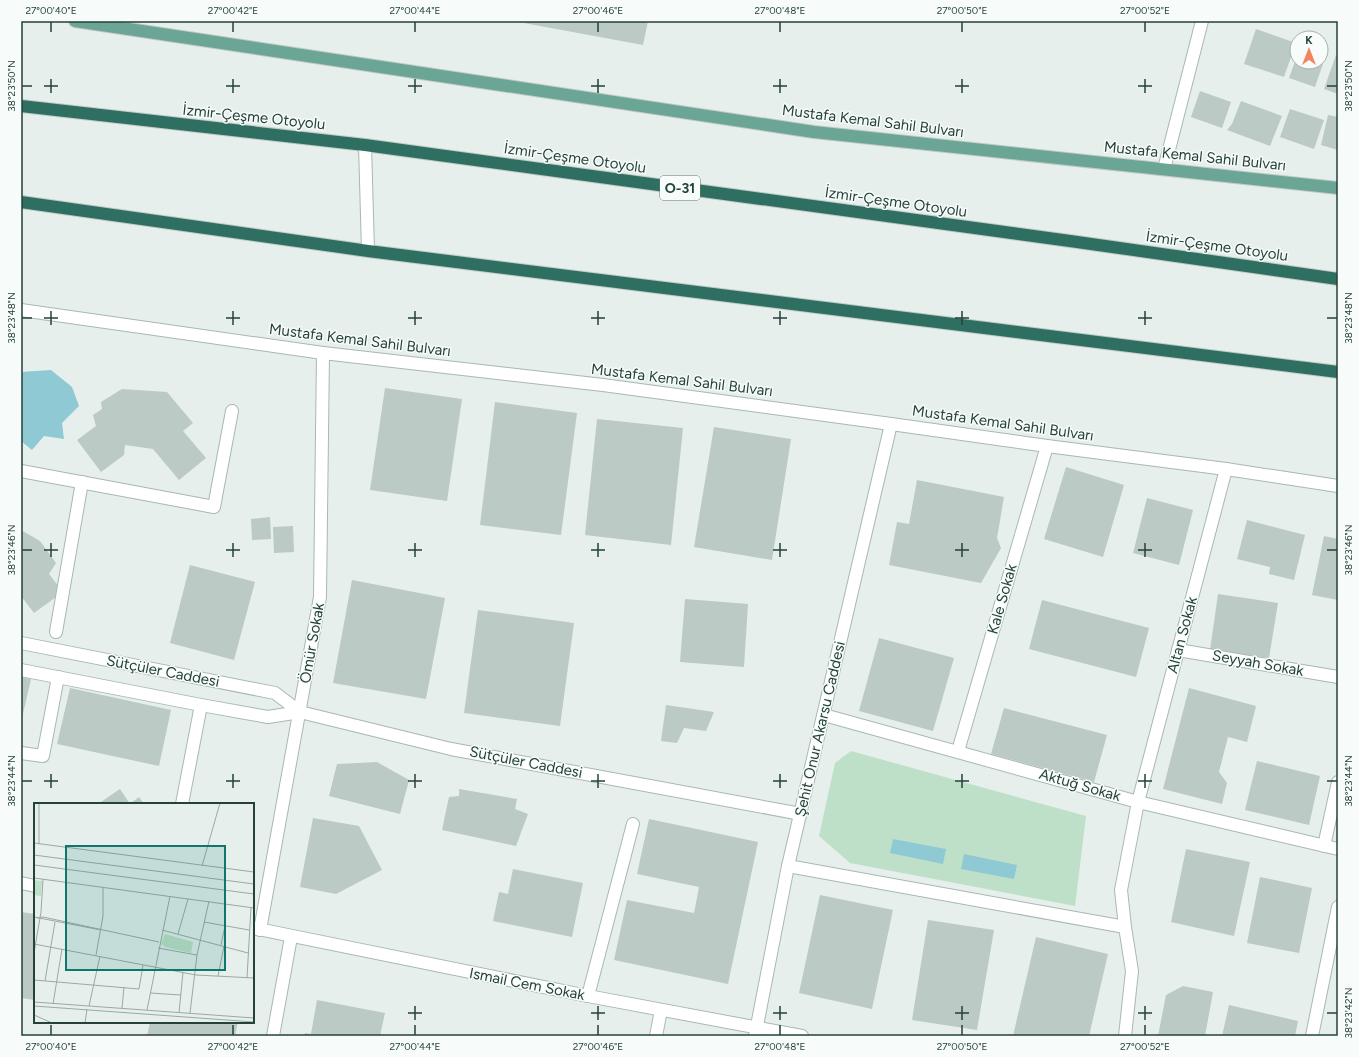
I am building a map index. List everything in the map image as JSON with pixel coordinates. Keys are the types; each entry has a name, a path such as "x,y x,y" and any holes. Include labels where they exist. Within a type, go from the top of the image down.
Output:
{"highway":[{"name":"İzmir-Çeşme Otoyolu","path":"21,106 365,145 1338,279"},
{"path":"21,202 368,250 1338,372"}],"main road":[{"name":"Mustafa Kemal Sahil Bulvarı","path":"75,21 814,132 1338,188"}],"street":[{"path":"1164,169 1202,21"},
{"path":"365,145 368,250"},
{"name":"Mustafa Kemal Sahil Bulvarı","path":"21,310 323,353 603,385 1226,469 1338,486"},
{"name":"Ömür Sokak","path":"257,929 300,712 320,597 323,353"},
{"path":"21,471 214,507 232,411"},
{"name":"Şehit Onur Akarsu Caddesi","path":"756,1032 788,866 891,424"},
{"name":"Kale Sokak","path":"958,751 1047,446"},
{"name":"Altan Sokak","path":"1124,1036 1132,971 1121,890 1138,802 1226,469"},
{"path":"56,632 82,482"},
{"name":"Sütçüler Caddesi","path":"21,643 275,694 300,712"},
{"name":"Seyyah Sokak","path":"1178,650 1338,677"},
{"name":"Sütçüler Caddesi","path":"21,670 268,717 300,712 451,748 801,814"},
{"path":"21,753 43,756 58,677"},
{"path":"182,803 201,705"},
{"name":"Aktuğ Sokak","path":"824,715 1138,802 1338,849"},
{"path":"1324,846 1338,782"},
{"path":"588,996 633,824"},
{"path":"788,866 1125,927"},
{"path":"21,883 34,886"},
{"path":"1312,1036 1338,907"},
{"name":"Ismail Cem Sokak","path":"257,929 661,1010 756,1032 802,1036"},
{"path":"273,1036 291,937"},
{"path":"656,1036 661,1010"}],"green space":[{"path":"851,751 1086,816 1075,906 850,863 819,836 835,763"}],"water":[{"path":"51,370 72,387 79,406 62,423 64,439 44,436 32,450 21,441 21,372"},
{"path":"893,839 946,849 943,864 890,853"},
{"path":"964,854 1017,865 1014,879 961,869"}],"building":[{"path":"513,21 648,21 643,45"},
{"path":"1256,29 1289,41 1289,63 1284,77 1244,64"},
{"path":"1336,55 1338,56 1338,94 1324,89"},
{"path":"1292,70 1321,70 1315,87 1289,78"},
{"path":"1200,91 1231,102 1222,128 1191,117"},
{"path":"1241,101 1282,116 1270,146 1227,130 1232,124"},
{"path":"1290,109 1324,120 1314,149 1280,137"},
{"path":"1328,115 1338,117 1338,150 1321,145"},
{"path":"385,388 462,399 447,501 370,490"},
{"path":"122,389 167,392 193,423 183,431 206,458 179,480 153,449 125,445 124,455 101,472 77,440 96,426 93,415 102,409 101,402"},
{"path":"495,402 577,413 561,535 480,525"},
{"path":"597,419 683,428 671,545 585,535"},
{"path":"714,427 791,439 772,560 694,547"},
{"path":"1066,467 1124,485 1103,557 1044,539"},
{"path":"917,480 1004,497 997,538 1001,548 981,583 889,565 897,522 909,524"},
{"path":"1147,498 1193,510 1179,565 1133,553"},
{"path":"270,517 271,539 252,540 251,519"},
{"path":"1247,520 1305,535 1294,580 1269,574 1270,567 1237,559"},
{"path":"293,526 294,552 274,553 273,527"},
{"path":"21,530 40,541 56,563 49,574 63,592 34,613 21,596"},
{"path":"1324,536 1338,539 1338,600 1312,595"},
{"path":"190,565 255,582 234,660 170,643"},
{"path":"352,580 445,598 426,699 333,683"},
{"path":"1218,594 1278,603 1269,658 1210,650"},
{"path":"685,599 748,604 744,667 680,662"},
{"path":"1042,600 1149,628 1136,677 1029,649"},
{"path":"478,610 574,623 560,726 464,713"},
{"path":"879,638 954,658 933,731 859,711"},
{"path":"21,677 31,679 22,718 21,718"},
{"path":"70,688 171,710 159,766 57,744"},
{"path":"1189,688 1256,706 1247,742 1228,737 1219,772 1227,783 1222,804 1163,789"},
{"path":"666,705 714,712 706,731 684,728 677,743 661,741"},
{"path":"1004,708 1107,735 1094,782 991,754"},
{"path":"1257,761 1320,776 1309,825 1245,810"},
{"path":"377,762 409,780 400,814 329,796 337,764"},
{"path":"120,789 129,803 99,803"},
{"path":"459,789 517,799 515,809 528,814 516,846 442,830 449,797 459,796"},
{"path":"139,797 143,803 131,803"},
{"path":"313,818 359,826 382,870 336,894 300,887"},
{"path":"649,819 758,842 728,984 614,960 627,900 694,913 699,887 637,874"},
{"path":"1186,849 1250,862 1234,936 1171,922"},
{"path":"513,869 583,883 572,937 493,921 499,892 508,894"},
{"path":"1260,877 1312,888 1299,953 1247,943"},
{"path":"820,895 893,910 872,1009 799,993"},
{"path":"21,912 34,914 34,1000 21,998"},
{"path":"928,920 994,930 977,1030 912,1020"},
{"path":"1036,937 1108,954 1089,1036 1013,1036"},
{"path":"1183,986 1213,992 1205,1036 1158,1036 1166,995"},
{"path":"317,1000 385,1013 380,1036 304,1036 305,1033 311,1034"},
{"path":"1229,1005 1298,1021 1295,1036 1222,1036"},
{"path":"150,1023 238,1023 235,1036 147,1036"}]}
